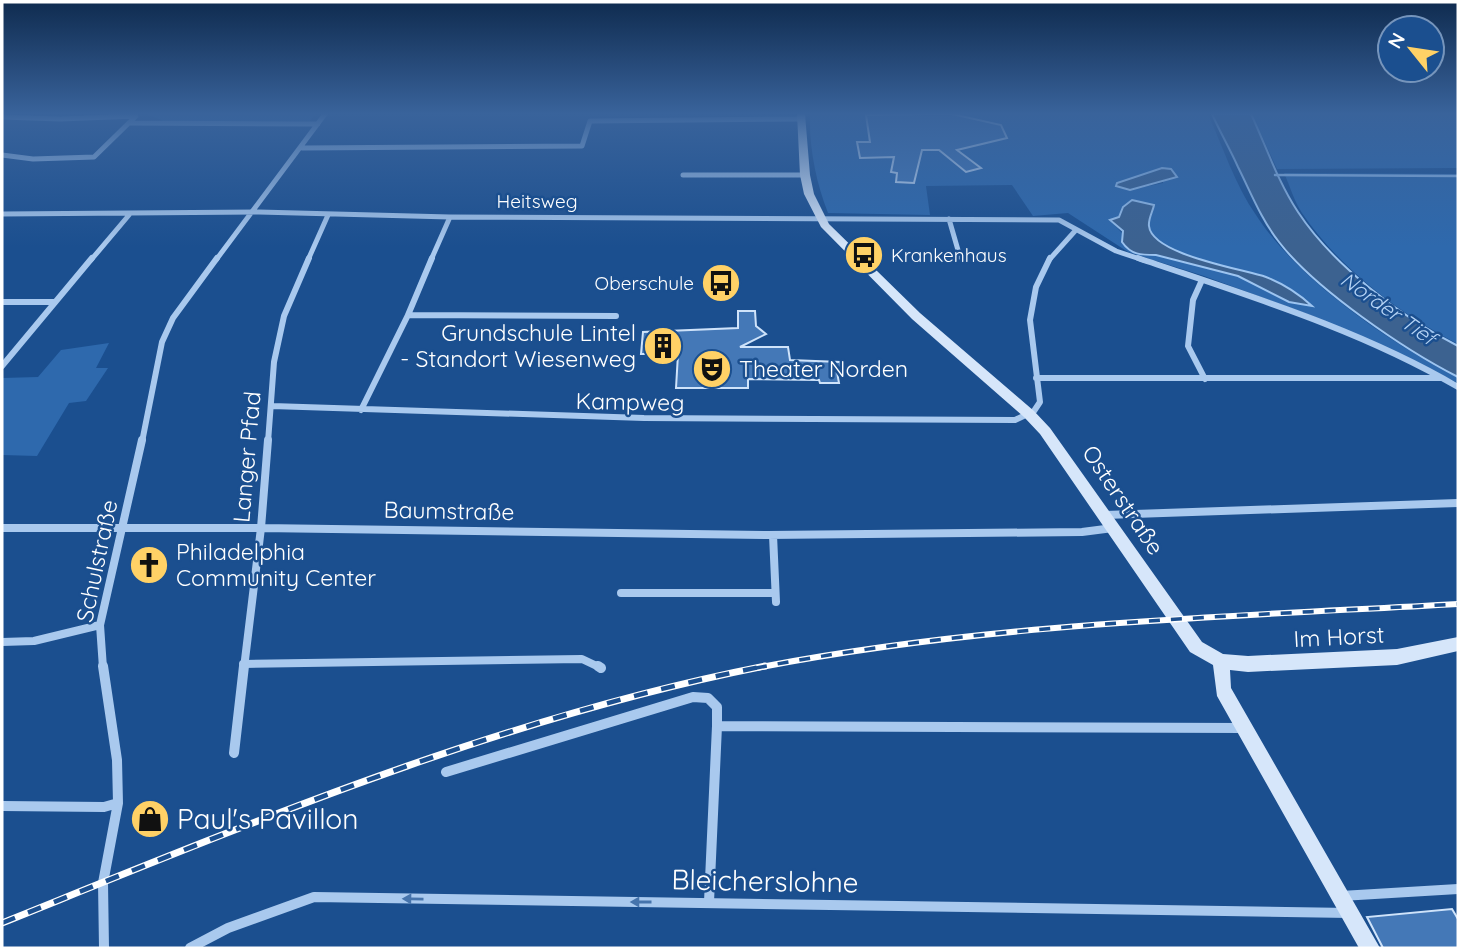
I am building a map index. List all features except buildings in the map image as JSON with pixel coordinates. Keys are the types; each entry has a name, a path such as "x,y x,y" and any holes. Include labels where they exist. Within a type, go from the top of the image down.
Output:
{"street":[{"name":"Schulstraße","path":"104,948 103,883 118,803 117,760 100,649 100,625 124,528 162,342 173,318 294,158"},
{"name":"Osterstraße","path":"804,158 809,194 821,217 850,253 910,312 1029,414 1060,452 1189,640 1221,661"},
{"path":"683,175 805,175"},
{"name":"Heitsweg","path":"2,214 254,212 450,217 1059,220 1075,231"},
{"path":"2,366 129,215"},
{"name":"Langer Pfad","path":"234,753 261,528 274,362 284,316 328,215"},
{"path":"361,410 408,315 450,217"},
{"path":"949,219 960,257"},
{"path":"1029,414 1041,401 1030,341 1029,310 1036,285 1048,261 1075,231 1116,251 1332,328 1445,378 1458,387"},
{"path":"1202,280 1193,300 1188,346 1205,379"},
{"path":"2,302 55,302"},
{"path":"408,315 616,316"},
{"path":"1037,378 1445,378"},
{"name":"Kampweg","path":"272,406 556,418 761,422 1015,420 1029,414"},
{"name":"Baumstraße","path":"2,528 261,528 773,535 1082,532 1109,522 1458,503"},
{"path":"621,593 775,598 773,535"},
{"path":"2,642 34,641 100,625"},
{"name":"Im Horst","path":"1221,661 1248,664 1397,657 1458,644"},
{"path":"243,664 582,659 601,668"},
{"path":"1221,661 1223,690 1370,948"},
{"path":"446,772 693,697 708,698 717,707 709,902"},
{"path":"717,726 1245,728"},
{"path":"2,806 104,807 118,803"},
{"name":"Bleicherslohne","path":"190,948 228,928 314,897 709,902 1345,904 1458,889"}],"shaded area":[{"path":"813,158 1227,158 1256,215 1296,263 1347,308 1403,347 1458,378 1458,383 1313,316 1204,276 1128,252 1068,213 1033,216 1012,185 926,186 930,215 828,213","holes":["1162,168 1163,183 1130,190 1116,187 1117,183","1154,205 1149,221 1154,236 1165,245 1200,259 1273,280 1312,306 1289,302 1238,276 1156,255 1143,256 1110,220 1119,217 1123,210"]},
{"path":"1272,158 1458,158 1458,168 1277,169"},
{"path":"1284,173 1458,174 1458,344 1414,319 1352,271 1302,213"},
{"path":"109,343 96,368 108,368 86,401 69,403 37,456 2,455 2,378 38,377 61,350"}],"water":[{"name":"Norder Tief","path":"1234,158 1271,158 1298,212 1330,251 1392,305 1458,346 1458,377 1388,335 1337,298 1295,260 1279,242 1262,215"},
{"path":"1162,168 1171,169 1177,177 1130,190 1116,186 1117,183"},
{"path":"1132,200 1154,205 1149,226 1154,236 1165,245 1181,253 1273,280 1312,306 1289,302 1238,276 1156,255 1133,252 1122,242 1123,231 1110,220 1119,217 1123,207"}],"waterway":[{"path":"1275,175 1458,176"}],"railway":[{"path":"756,668 843,653 1018,631 1194,618 1458,604"},
{"path":"756,668 765,666"},
{"path":"2,923 377,776 569,714 756,668"}],"place":[{"name":"Krankenhaus","path":"864,255"},
{"name":"Oberschule","path":"721,283"},
{"name":"Grundschule Lintel - Standort Wiesenweg","path":"663,346"},
{"name":"Theater Norden","path":"712,369"},
{"name":"Philadelphia Community Center","path":"149,565"},
{"name":"Paul's Pavillon","path":"150,819"}]}
